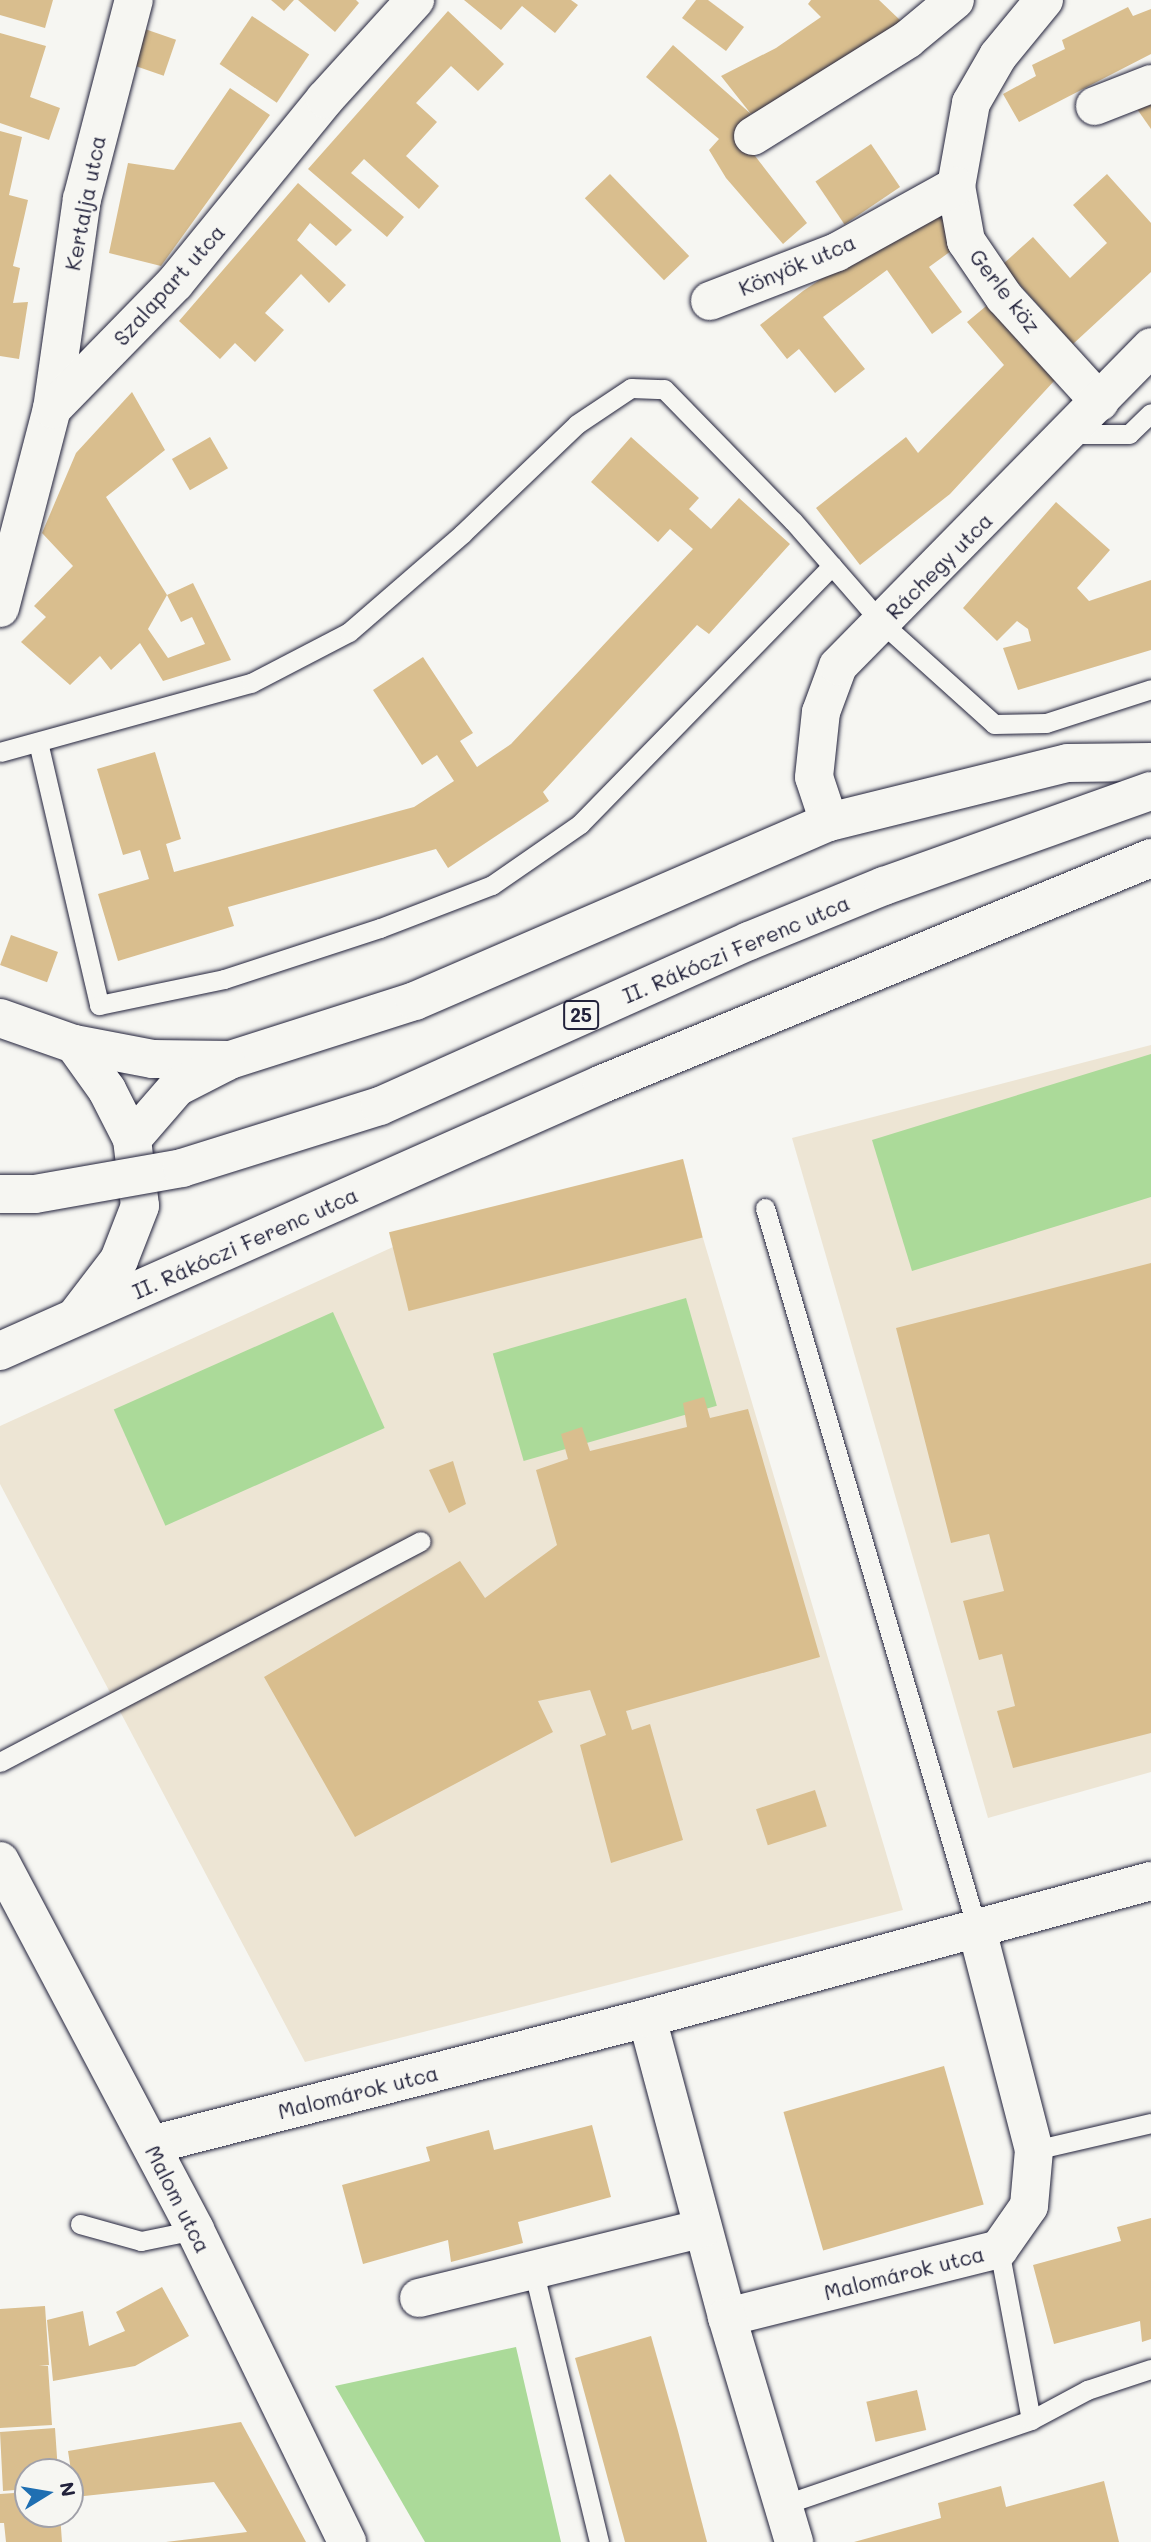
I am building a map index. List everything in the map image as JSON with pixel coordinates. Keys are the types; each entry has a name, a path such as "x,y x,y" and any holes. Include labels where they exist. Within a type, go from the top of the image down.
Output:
{"street":[{"name":"Kertalja utca","path":"52,410 82,199 134,0"},
{"name":"Szalapart utca","path":"0,608 52,410 175,284 325,99 415,0"},
{"path":"754,136 908,39 955,0"},
{"path":"957,172 971,103 998,56 1044,0"},
{"path":"1095,106 1151,84"},
{"name":"Könyök utca","path":"710,300 837,252 957,172"},
{"name":"Gerle köz","path":"957,172 967,241 996,286 1100,402"},
{"name":"Ráchegy utca","path":"829,822 814,777 821,712 838,666 1070,433 1151,347"},
{"path":"132,1139 177,1087 230,1060 415,1001 829,822 1068,763 1151,762"},
{"name":"II. Rákóczi Ferenc utca","path":"0,1194 35,1194 182,1168 380,1106 749,941 884,886 1151,790"},
{"name":"II. Rákóczi Ferenc utca","path":"0,1351 602,1084 1151,858"},
{"path":"0,1018 74,1044 153,1059 230,1060"},
{"path":"74,1044 107,1090 132,1139 140,1206 119,1261 74,1319"},
{"name":"Malom utca","path":"0,1861 195,2230 347,2542"},
{"name":"Malomárok utca","path":"151,2145 647,2018 1151,1881"},
{"name":"Malomárok utca","path":"727,2317 999,2249 1029,2206 1034,2150 977,1929"},
{"path":"647,2018 727,2317 794,2542"},
{"path":"419,2298 534,2273 703,2228"}],"lane":[{"path":"0,752 251,683 349,632 462,534 577,424 631,387 664,389 832,566 882,623 994,724 1046,723 1151,689"},
{"path":"1070,433 1129,434 1151,413"},
{"path":"38,742 99,1005 211,982 380,928 492,885 580,824 832,566"},
{"path":"765,1208 977,1929"},
{"path":"0,1762 421,1541"},
{"path":"1034,2150 1151,2123"},
{"path":"80,2224 141,2241 195,2230"},
{"path":"999,2249 1031,2420"},
{"path":"534,2273 598,2542"},
{"path":"783,2505 1031,2420 1087,2390 1151,2369"}],"shaded area":[{"path":"1151,1045 1151,1772 988,1818 792,1138"},
{"path":"683,1159 703,1238 903,1910 305,2062 0,1484 0,1426 393,1247"}],"green space":[{"path":"1151,1054 1151,1197 912,1271 872,1140"},
{"path":"686,1298 717,1406 524,1461 493,1353"},
{"path":"333,1312 385,1428 165,1526 114,1410"},
{"path":"516,2347 561,2542 425,2542 335,2386"}],"building":[{"path":"0,0 53,0 45,28 0,15"},
{"path":"271,0 294,0 284,11"},
{"path":"298,0 356,0 359,3 335,32"},
{"path":"464,0 571,0 578,5 555,33 522,6 501,30"},
{"path":"696,0 708,0 744,27 726,51 682,18"},
{"path":"811,0 879,0 901,21 804,90 751,114 721,76 776,48 821,17 808,4"},
{"path":"1128,7 1133,16 1151,9 1151,54 1019,122 1003,94 1036,76 1032,65 1065,49 1062,40"},
{"path":"448,11 504,64 478,91 451,66 416,103 437,122 406,156 439,186 419,209 364,159 351,173 404,217 387,237 308,169"},
{"path":"252,16 309,55 277,103 220,64"},
{"path":"142,28 176,40 164,76 130,64"},
{"path":"0,33 46,46 30,97 60,108 49,140 0,123"},
{"path":"673,45 751,114 735,130 807,223 783,244 726,178 709,150 719,139 646,77"},
{"path":"230,88 270,115 161,266 109,253 128,163 174,170"},
{"path":"1151,100 1151,129 1137,109"},
{"path":"0,131 22,137 9,195 28,200 13,266 20,268 13,303 28,302 19,359 0,356"},
{"path":"871,144 900,187 845,225 815,181"},
{"path":"610,174 689,256 664,280 585,198"},
{"path":"1107,174 1151,223 1151,272 1073,344 1002,265 1033,237 1070,278 1107,243 1073,205"},
{"path":"298,183 352,230 336,246 310,223 297,240 346,285 329,303 301,274 265,313 284,330 255,362 235,343 220,359 179,321"},
{"path":"934,204 962,243 929,267 962,312 932,334 887,270 823,317 865,369 835,393 799,349 787,359 760,325 803,291"},
{"path":"991,302 1055,380 950,494 860,565 816,508 906,437 918,453 1004,365 967,322"},
{"path":"132,392 165,450 106,497 167,595 193,583 231,660 163,681 140,643 111,670 100,656 70,685 21,642 46,617 34,606 73,566 42,533 76,453","holes":["167,595 181,622 192,617 205,644 168,658 148,629"]},
{"path":"210,437 228,468 190,490 172,459"},
{"path":"631,437 699,498 689,509 711,529 739,498 790,544 709,634 697,625 543,792 549,801 448,868 436,849 228,907 234,926 118,961 98,894 149,879 140,850 123,855 97,769 155,752 181,839 166,844 174,872 414,807 454,781 437,755 422,765 373,690 423,657 473,733 460,741 477,767 511,744 693,549 670,529 658,542 591,482"},
{"path":"1056,502 1110,550 1077,588 1089,601 1151,580 1151,650 1018,690 1003,648 1031,641 1028,629 1017,621 997,641 963,608"},
{"path":"11,935 58,952 47,982 0,965"},
{"path":"683,1159 703,1238 409,1311 389,1232"},
{"path":"1151,1263 1151,1733 1013,1768 997,1711 1015,1706 1002,1654 979,1660 963,1601 1004,1591 989,1534 951,1543 896,1328"},
{"path":"704,1397 710,1418 748,1409 820,1657 626,1711 632,1730 650,1724 683,1840 611,1863 580,1745 606,1735 590,1690 538,1701 553,1732 355,1837 264,1677 460,1561 485,1598 557,1545 536,1470 568,1459 561,1434 582,1427 590,1451 687,1427 683,1403"},
{"path":"453,1461 466,1504 449,1513 429,1470"},
{"path":"815,1790 827,1826 768,1845 756,1809"},
{"path":"944,2066 984,2204 823,2250 783,2112"},
{"path":"592,2125 611,2197 518,2222 523,2243 451,2262 448,2240 363,2264 342,2185 430,2161 426,2147 489,2130 494,2150"},
{"path":"1151,2218 1151,2339 1142,2342 1140,2321 1054,2344 1033,2265 1121,2241 1117,2227"},
{"path":"162,2287 189,2336 135,2366 53,2381 47,2320 83,2311 89,2346 125,2331 116,2312"},
{"path":"45,2306 49,2365 39,2366 48,2366 52,2425 0,2428 0,2309"},
{"path":"651,2336 707,2542 625,2542 575,2358"},
{"path":"917,2390 926,2430 876,2442 866,2402"},
{"path":"241,2422 306,2542 166,2542 247,2532 214,2482 84,2496 84,2458 69,2458 68,2451"},
{"path":"55,2428 57,2458 14,2458 14,2490 3,2491 0,2432"},
{"path":"1104,2481 1119,2542 854,2542 941,2518 938,2503 1001,2486 1006,2507"},
{"path":"14,2493 14,2528 61,2528 62,2542 6,2542 4,2523 0,2523 0,2494"}]}
